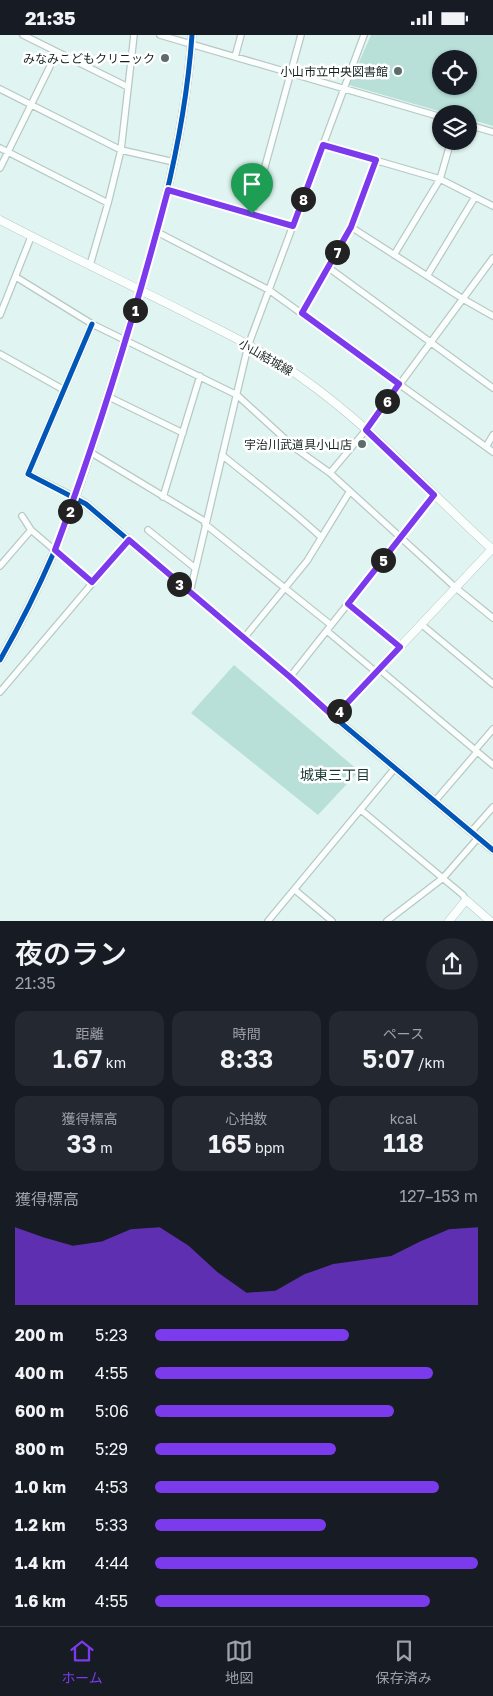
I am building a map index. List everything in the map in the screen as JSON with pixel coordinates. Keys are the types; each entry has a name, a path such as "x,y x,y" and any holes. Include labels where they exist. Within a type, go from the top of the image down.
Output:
{"street":[{"path":"23,35 128,87"},
{"path":"90,265 121,151 134,35"},
{"path":"160,35 432,114"},
{"path":"0,660 32,601 55,550 90,452 141,290 174,162 192,35"},
{"path":"235,57 241,35"},
{"path":"252,214 301,35"},
{"path":"190,593 248,345 364,35"},
{"path":"0,168 57,52"},
{"path":"0,89 121,151 174,162"},
{"path":"477,127 493,131"},
{"path":"323,145 440,179 493,206"},
{"path":"0,148 108,203"},
{"path":"394,255 440,179 448,150"},
{"path":"302,313 351,227 376,160"},
{"path":"168,190 293,226"},
{"path":"427,276 475,197"},
{"name":"小山結城線","path":"0,220 248,345 303,378 343,409 493,549"},
{"path":"351,227 463,299 493,316"},
{"path":"157,232 269,290 493,452"},
{"path":"0,315 31,237"},
{"path":"330,473 366,430 493,258"},
{"path":"328,268 493,388"},
{"path":"16,277 92,324 237,395 295,448 330,473 456,588 493,618"},
{"path":"92,324 28,474 86,503 290,677 334,717 493,850"},
{"path":"0,354 64,390"},
{"path":"163,497 200,376"},
{"path":"108,396 183,433"},
{"path":"486,447 493,435"},
{"path":"90,452 205,523 285,590 331,625"},
{"path":"222,455 301,518 321,537"},
{"path":"244,639 307,561 350,491"},
{"path":"290,677 434,495"},
{"path":"22,516 30,530 92,582"},
{"path":"0,566 30,530"},
{"path":"148,530 195,568"},
{"path":"0,692 129,540"},
{"path":"334,717 493,549"},
{"path":"348,604 400,647"},
{"path":"421,624 493,684"},
{"path":"327,631 493,765"},
{"path":"435,801 493,729"},
{"path":"268,921 395,768"},
{"path":"471,832 493,807"},
{"path":"361,809 463,895 466,900 490,921"},
{"path":"387,921 443,878 478,838"},
{"path":"295,890 332,921"},
{"path":"449,921 466,900"}],"green space":[{"path":"371,35 493,35 493,126 477,121 477,105 432,105 432,109 349,85"},
{"path":"234,665 359,771 318,815 191,713"}],"cycle path":[{"path":"0,660 22,620 64,529 89,458 131,322 165,201 174,160 182,119 192,35"},
{"path":"92,324 28,474 86,504 290,677 334,717 493,850"}],"place":[{"name":"みなみこどもクリニック","path":"165,58"},
{"name":"小山市立中央図書館","path":"398,71"},
{"name":"宇治川武道具小山店","path":"362,444"}],"district":[{"name":"城東三丁目","path":"335,774"}],"route":[{"path":"323,145 376,160 351,227 302,313 399,384 366,430 434,495 348,604 400,647 334,717 290,677 129,540 92,582 55,550 90,452 141,290 168,190 252,214 293,226 323,145"}]}
